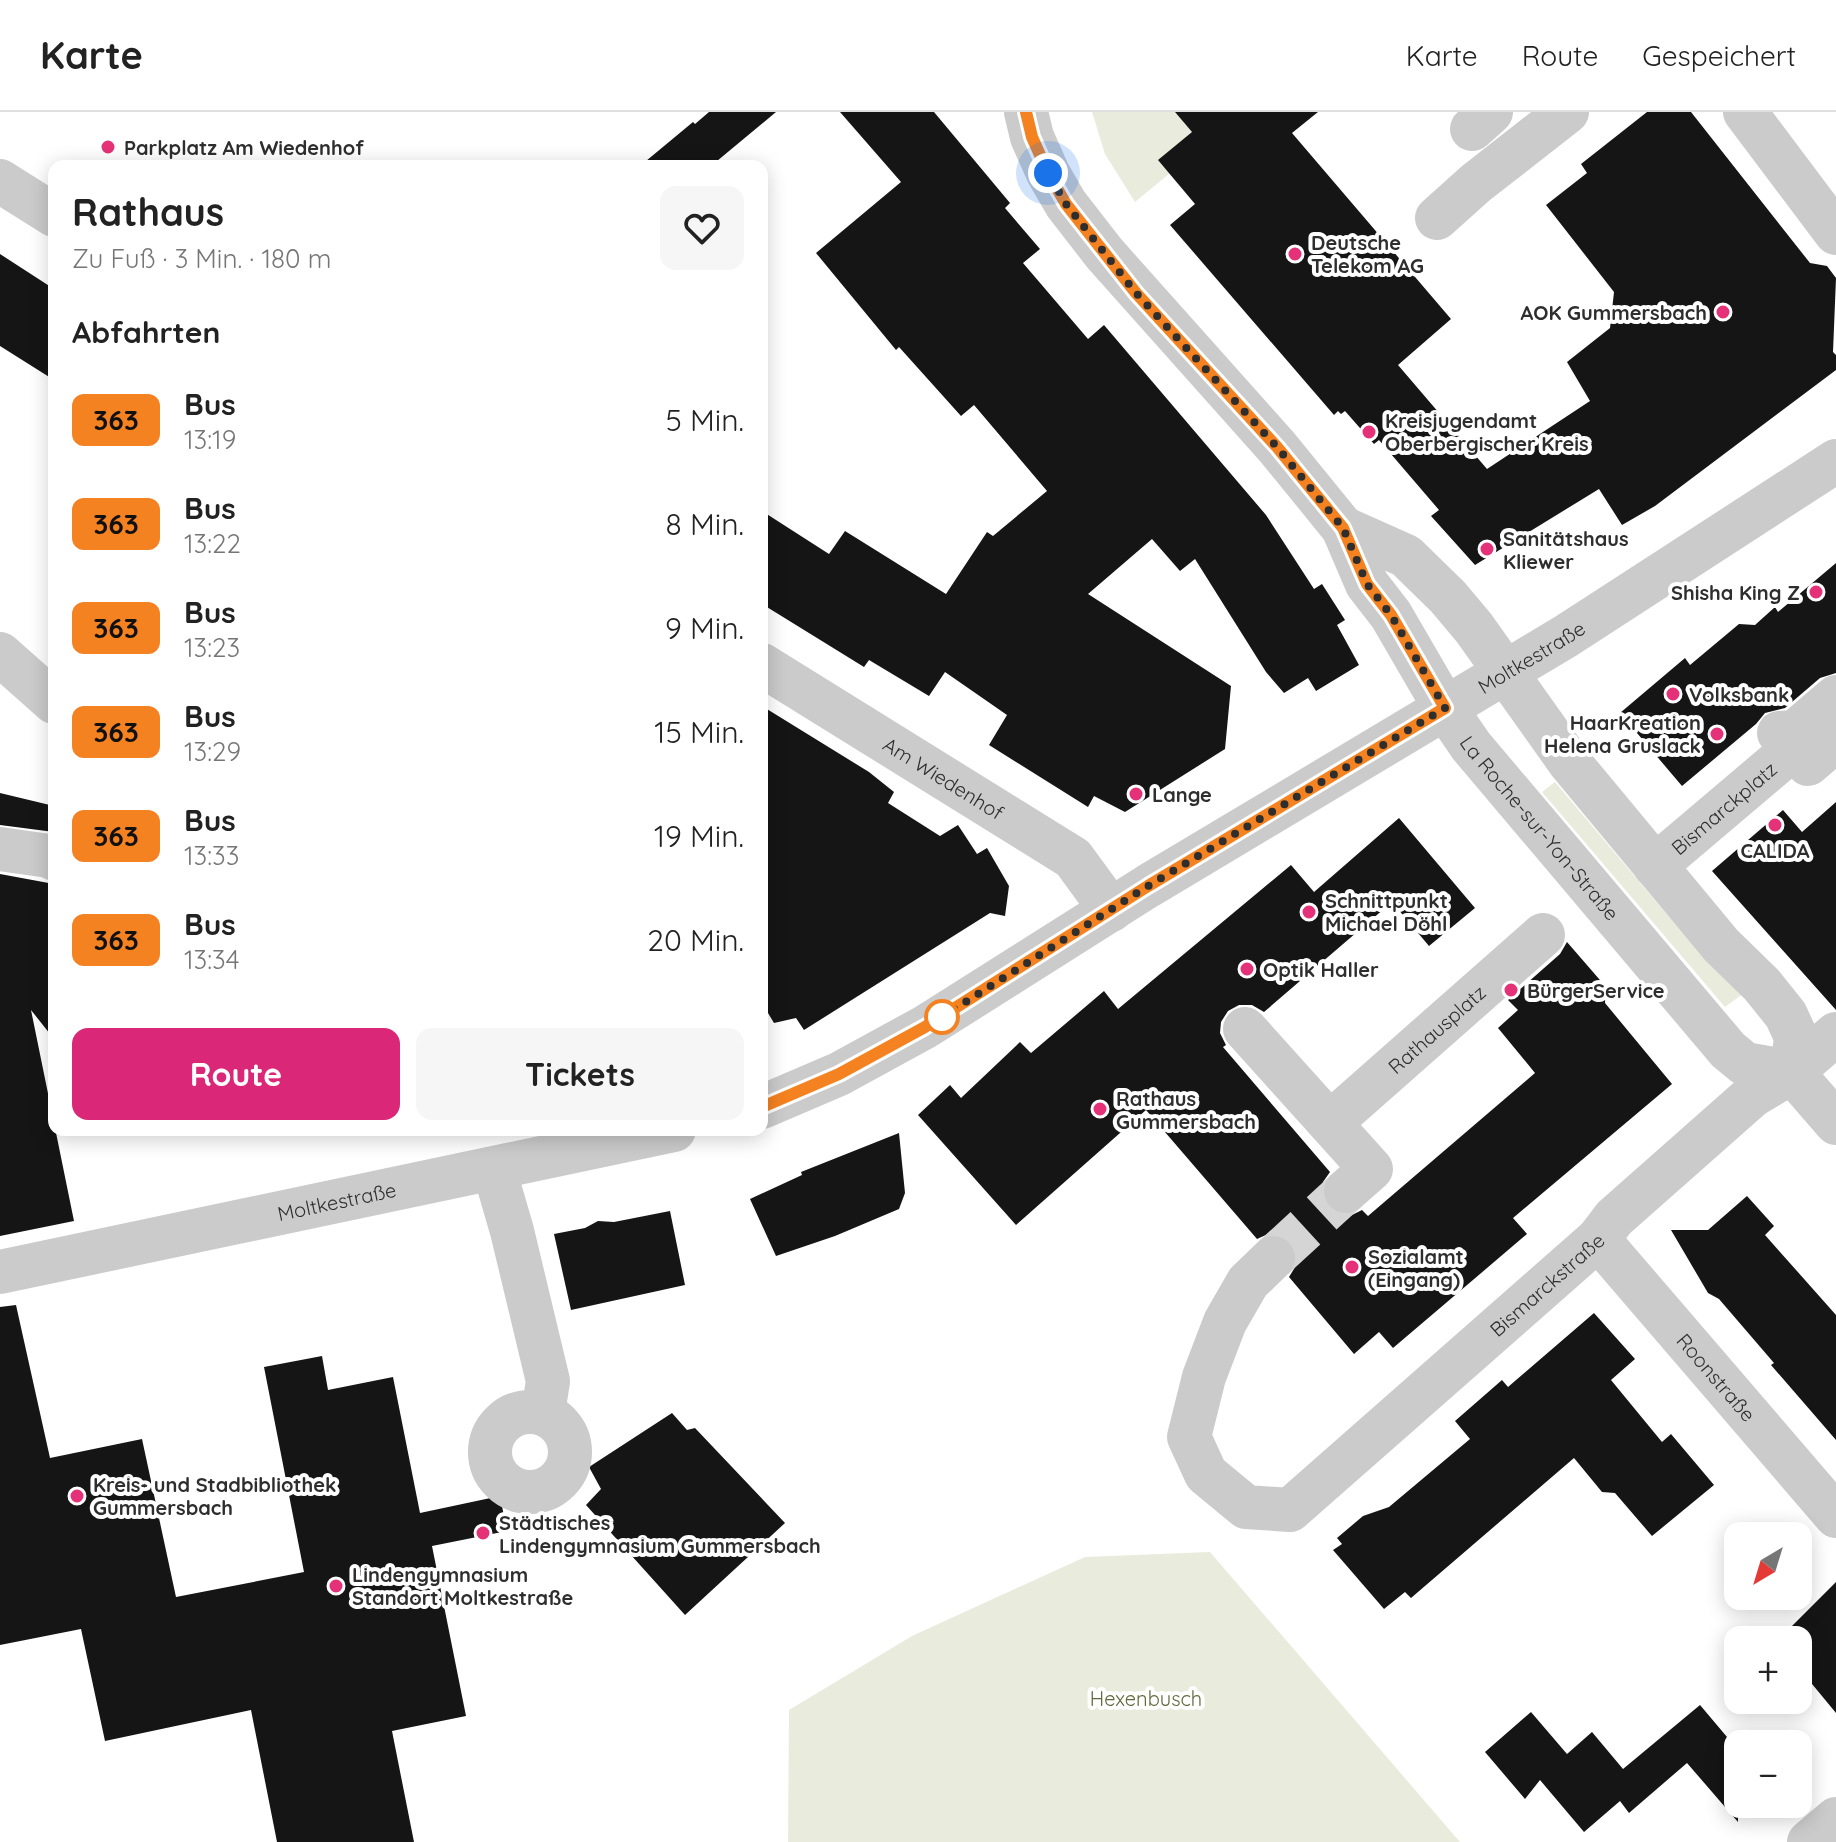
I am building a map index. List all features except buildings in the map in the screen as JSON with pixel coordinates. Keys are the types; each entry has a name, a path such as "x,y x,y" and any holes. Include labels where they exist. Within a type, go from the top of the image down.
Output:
{"street":[{"name":"La Roche-sur-Yon-Straße","path":"1026,112 1032,137 1066,204 1136,293 1277,447 1343,528 1367,584 1391,615 1445,708 1502,784 1728,1050 1745,1064 1792,1072"},
{"path":"1437,218 1476,183 1567,112"},
{"path":"1745,112 1836,233"},
{"path":"0,181 48,211"},
{"name":"Moltkestraße","path":"768,1104 872,1057 943,1016 1111,910 1566,636 1836,461"},
{"path":"1343,528 1406,556 1474,628 1555,744 1721,945 1762,985 1786,1015 1796,1037 1792,1072 1836,1123"},
{"path":"0,654 48,697"},
{"name":"Am Wiedenhof","path":"768,669 1073,858 1111,910"},
{"name":"Bismarckplatz","path":"1836,697 1795,732 1779,733 1808,764 1836,740"},
{"name":"Bismarckplatz","path":"1655,866 1793,749"},
{"path":"1836,764 1826,773 1836,785"},
{"path":"0,849 48,858"},
{"name":"Rathausplatz","path":"1330,1123 1543,935"},
{"path":"1245,1029 1371,1169 1346,1191"},
{"name":"Bismarckstraße","path":"1273,1258 1248,1282 1225,1322 1204,1377 1189,1437 1206,1474 1246,1507 1290,1510 1598,1239 1614,1218 1752,1096 1792,1072 1836,1034"},
{"name":"Moltkestraße","path":"0,1272 646,1136"},
{"path":"494,1169 548,1381 543,1413"},
{"name":"Roonstraße","path":"1598,1239 1836,1516"},
{"path":"1809,1842 1836,1819"}],"green space":[{"path":"1092,112 1175,112 1192,132 1159,160 1170,173 1135,202 1105,154"},
{"path":"1555,782 1702,956 1744,993 1725,1007 1542,792"},
{"name":"Hexenbusch","path":"1210,1552 1460,1842 788,1842 789,1710 912,1636 1085,1557"}],"tunnel":[{"path":"1273,1258 1346,1191"}],"bus line":[{"name":"363","path":"768,1104 839,1074 925,1027 1148,886 1445,708 1391,615 1367,584 1343,528 1277,447 1136,293 1066,204 1032,137 1026,112"}],"place":[{"name":"Parkplatz Am Wiedenhof","path":"108,147"},
{"name":"Deutsche Telekom AG","path":"1295,254"},
{"name":"AOK Gummersbach","path":"1723,312"},
{"name":"Kreisjugendamt Oberbergischer Kreis","path":"1369,432"},
{"name":"Sanitätshaus Kliewer","path":"1487,549"},
{"name":"Shisha King Z","path":"1816,592"},
{"name":"Volksbank","path":"1673,694"},
{"name":"HaarKreation Helena Gruslack","path":"1717,734"},
{"name":"Lange","path":"1136,794"},
{"name":"CALIDA","path":"1775,825"},
{"name":"Schnittpunkt Michael Döhl","path":"1309,912"},
{"name":"Optik Haller","path":"1247,969"},
{"name":"BürgerService","path":"1511,990"},
{"name":"Rathaus Gummersbach","path":"1100,1109"},
{"name":"Sozialamt (Eingang)","path":"1352,1267"},
{"name":"Kreis- und Stadbibliothek Gummersbach","path":"77,1496"},
{"name":"Städtisches Lindengymnasium Gummersbach","path":"483,1533"},
{"name":"Lindengymnasium Standort Moltkestraße","path":"336,1586"}],"route":[{"path":"942,1017 1148,886 1445,708 1391,615 1367,584 1343,528 1277,447 1136,293 1066,204 1048,173"}]}
